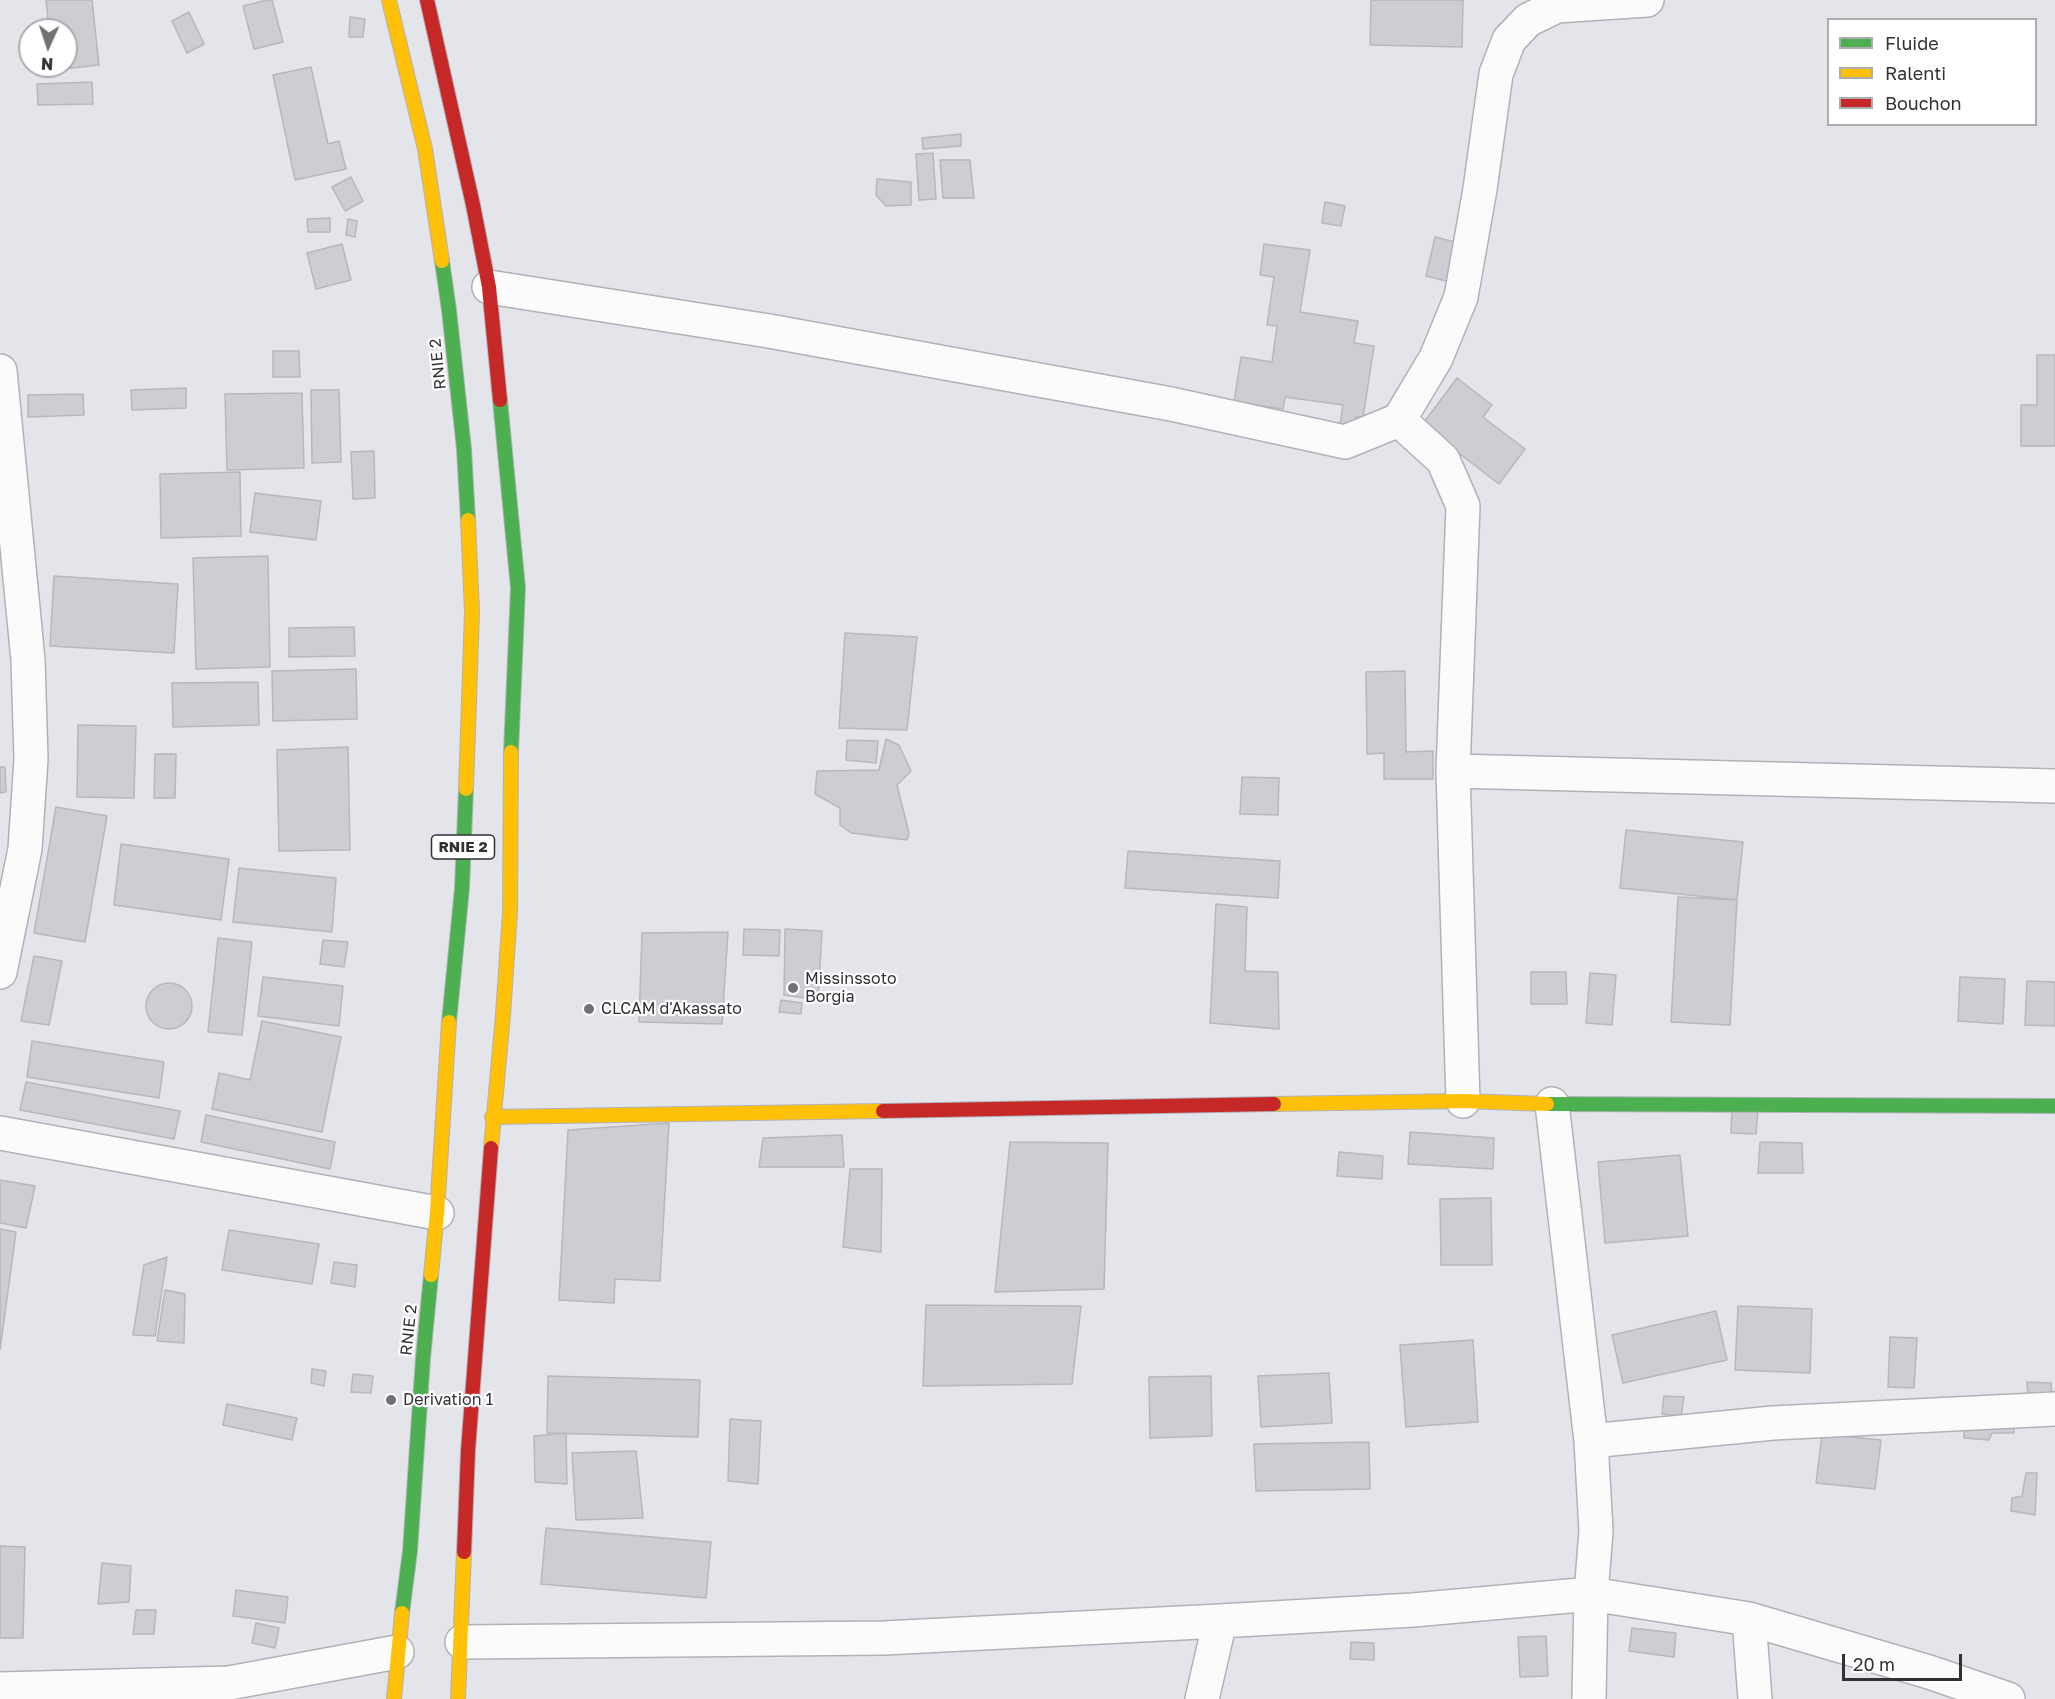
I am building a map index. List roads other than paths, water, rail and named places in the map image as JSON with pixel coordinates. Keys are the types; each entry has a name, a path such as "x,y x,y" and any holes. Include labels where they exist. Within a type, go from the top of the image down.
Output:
{"main road":[{"name":"RNIE 2","path":"388,0 425,149 449,310 464,449 472,612 462,888 447,1046 437,1213 423,1358 410,1551 397,1652 394,1699"},
{"name":"RNIE 2","path":"427,0 489,287 505,474 518,588 511,750 510,912 503,1015 492,1117 468,1451 458,1699"},
{"path":"492,1117 1462,1101 1552,1104 2055,1106"}],"street":[{"path":"489,287 769,331 1171,404 1345,442 1400,420 1436,358 1461,297 1480,189 1496,74 1509,40 1528,20 1557,6 1647,0"},
{"path":"0,371 28,660 31,759 25,849 0,972"},
{"path":"1400,420 1443,460 1462,506 1453,771 1462,1101"},
{"path":"1453,771 2055,786"},
{"path":"1552,1104 1591,1441 1596,1531 1591,1594 1589,1699"},
{"path":"0,1133 437,1213"},
{"path":"1591,1441 1773,1423 2055,1409"},
{"path":"462,1642 884,1638 1413,1610 1591,1594 1749,1619 1929,1672 2008,1699"},
{"path":"1749,1619 1755,1699"},
{"path":"1202,1699 1220,1621"},
{"path":"0,1689 223,1691 397,1652"}],"place":[{"name":"Missinssoto Borgia","path":"793,988"},
{"name":"CLCAM d'Akassato","path":"589,1009"},
{"name":"Derivation 1","path":"391,1400"}]}
